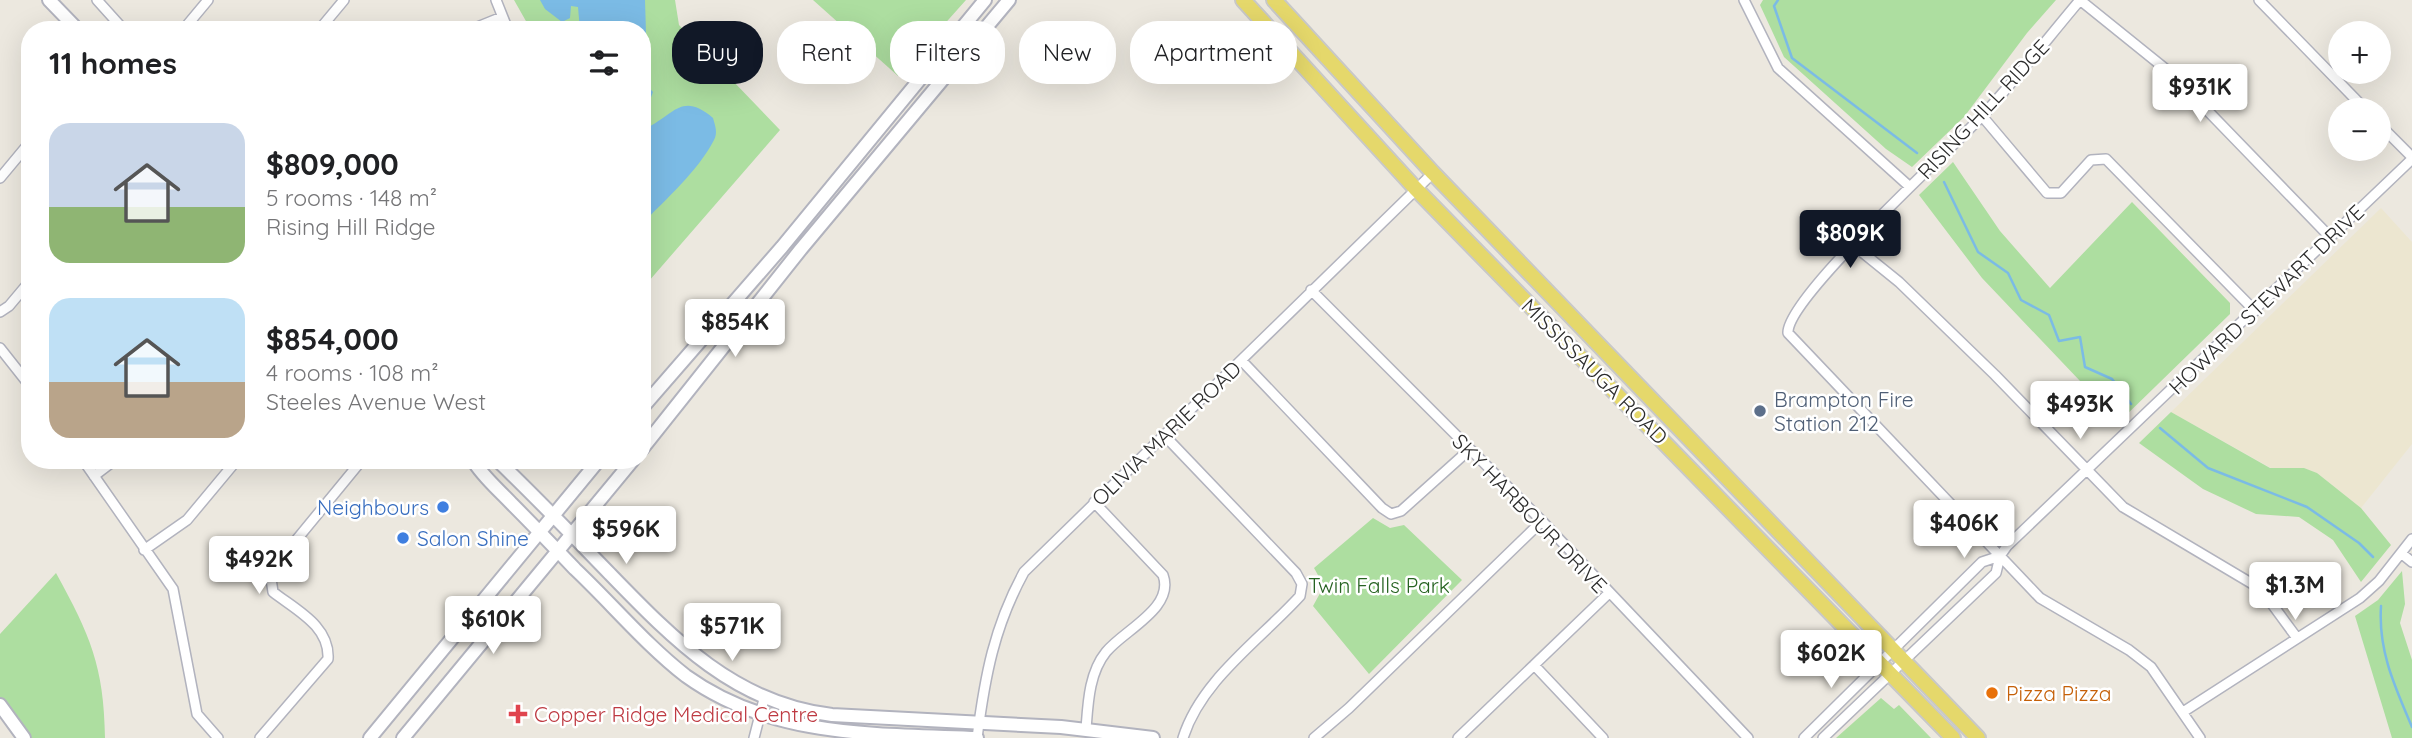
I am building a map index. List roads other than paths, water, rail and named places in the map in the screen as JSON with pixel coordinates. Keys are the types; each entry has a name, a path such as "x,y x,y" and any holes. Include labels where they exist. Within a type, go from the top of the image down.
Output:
{"main road":[{"path":"49,0 69,21"},
{"path":"651,398 782,247 985,0"},
{"path":"651,438 801,249 1010,0"},
{"name":"MISSISSAUGA ROAD","path":"1243,0 1415,188 1952,738"},
{"name":"MISSISSAUGA ROAD","path":"1274,0 1433,173 1978,738"},
{"path":"481,469 558,552 679,670 726,701 792,726 839,733 977,738"},
{"path":"506,469 680,644 722,676 764,699 831,715 1086,729 1153,738"},
{"path":"370,738 592,469"},
{"path":"403,738 626,469"},
{"path":"0,705 24,738"}],"street":[{"path":"96,0 116,21"},
{"path":"190,21 208,0"},
{"path":"326,21 344,0"},
{"path":"496,0 504,21"},
{"path":"1744,0 1779,68 1910,187"},
{"path":"2080,0 2173,75 2330,237"},
{"name":"RISING HILL RIDGE","path":"2000,556 1789,336 1787,327 1793,315 1852,244 1982,116 2080,0"},
{"path":"2259,0 2354,98"},
{"path":"491,21 502,16"},
{"path":"1982,116 2048,193 2061,193 2091,160 2106,159 2255,311"},
{"path":"2391,136 2412,158"},
{"path":"0,178 21,153"},
{"name":"HOWARD STEWART DRIVE","path":"1823,738 1996,573 2000,556 2007,546 2412,158"},
{"name":"OLIVIA MARIE ROAD","path":"977,738 994,638 1007,604 1024,572 1433,173"},
{"path":"1852,244 1899,282 2134,515 2261,589 2297,638"},
{"name":"SKY HARBOUR DRIVE","path":"1311,290 1542,521 1608,594 1748,738"},
{"path":"0,312 21,292"},
{"path":"0,348 21,375"},
{"path":"1242,361 1382,508 1391,514 1401,511 1469,450"},
{"path":"1164,435 1296,573 1302,584 1300,596 1203,697 1189,718 1183,738"},
{"path":"89,469 173,589 197,713 218,738"},
{"path":"94,476 103,469"},
{"path":"144,550 187,520 230,469"},
{"path":"260,738 328,659 328,646 322,632 274,592 270,572 355,469"},
{"path":"1086,729 1088,698 1095,671 1106,652 1163,597 1166,583 1163,575 1094,502"},
{"path":"1314,738 1349,708 1542,521"},
{"path":"2183,712 2367,593 2412,539"},
{"path":"2401,553 2412,562"},
{"path":"2000,556 2040,598 2144,660 2162,679 2200,738"},
{"name":"HOWARD STEWART DRIVE","path":"1804,738 1982,562 2000,556"},
{"path":"1458,738 1608,594"},
{"path":"1534,665 1603,738"},
{"path":"754,738 764,699"}],"water":[{"path":"540,0 645,0 646,21 579,21 578,7 571,6 570,18 561,21 545,9"},
{"path":"687,106 703,111 713,118 716,132 699,163 651,215 651,126 673,111"}],"waterway":[{"path":"1778,0 1774,6 1792,58 1917,153"},
{"path":"1944,182 1978,252 2008,273 2021,300 2049,315 2059,341 2080,337 2085,367 2112,379 2131,404"},
{"path":"2160,428 2208,468 2307,507 2359,543 2373,557"},
{"path":"2381,606 2385,654 2412,727"}],"place":[{"name":"Brampton Fire Station 212","path":"1760,411"},
{"name":"Neighbours","path":"443,507"},
{"name":"Salon Shine","path":"403,538"},
{"name":"Pizza Pizza","path":"1992,693"},
{"name":"Copper Ridge Medical Centre","path":"518,714"}],"park label":[{"name":"Twin Falls Park","path":"1379,585"}]}
